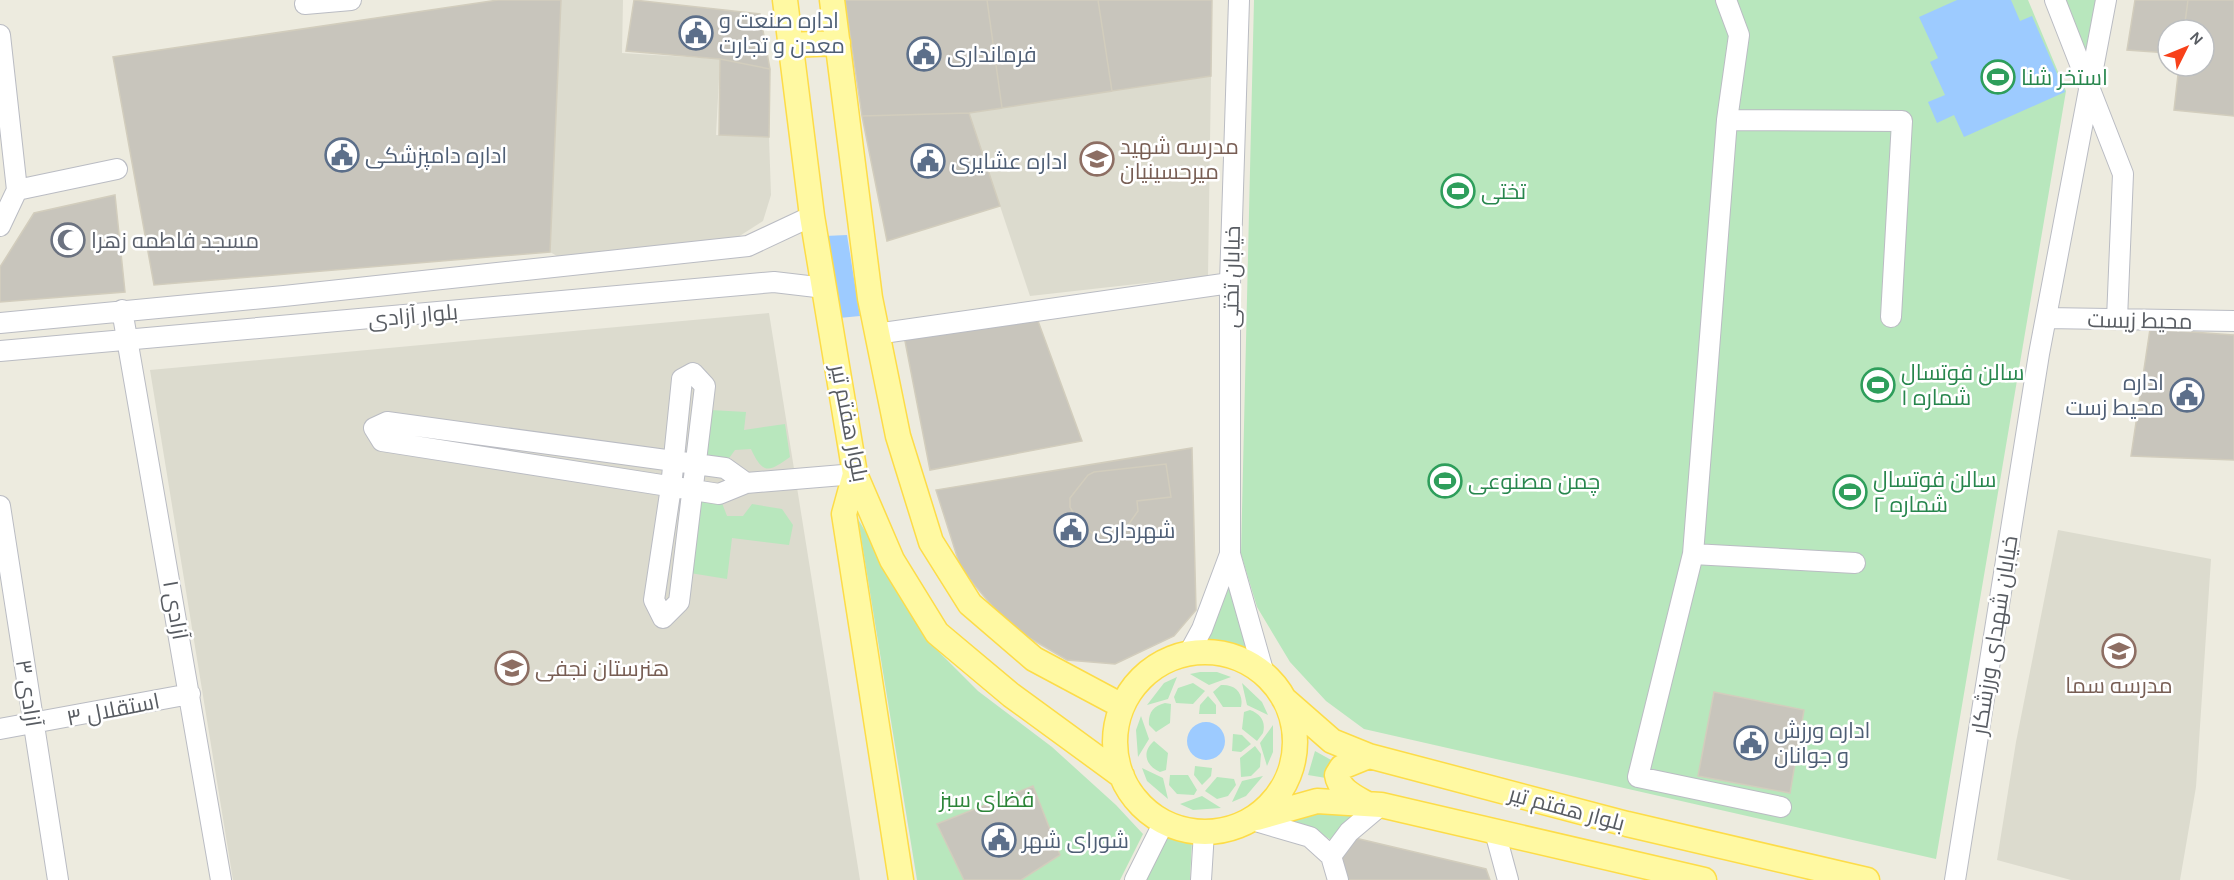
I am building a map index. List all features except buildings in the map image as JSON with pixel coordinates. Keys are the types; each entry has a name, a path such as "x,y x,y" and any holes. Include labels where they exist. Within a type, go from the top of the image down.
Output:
{"main road":[{"name":"بلوار هفتم تیر","path":"784,0 812,216 855,474 892,560 937,633 1011,695 1122,776"},
{"name":"بلوار هفتم تیر","path":"832,0 863,252 876,334 898,436 931,542 970,604 1034,659 1122,706"},
{"path":"789,45 838,43"},
{"path":"855,474 844,514 901,880"},
{"path":"1216,652 1242,660 1264,674 1284,699 1294,734 1295,752 1288,779 1273,802 1252,820 1234,828 1204,832 1179,828 1164,822 1147,810 1132,794 1122,776 1116,753 1116,729 1122,706 1131,690 1149,672 1170,659 1189,653 1216,652"},
{"name":"بلوار هفتم تیر","path":"1284,699 1332,741 1369,756 1627,824 1867,880"},
{"path":"1369,756 1342,767 1337,775 1338,782 1347,792 1374,805"},
{"name":"بلوار هفتم تیر","path":"1252,820 1317,801 1374,805 1704,880"}],"street":[{"path":"305,4 351,0"},
{"name":"خیابان تختی","path":"1230,554 1230,283 1239,0"},
{"path":"1726,0 1738,35 1727,120 1694,554 1638,777 1781,807"},
{"path":"2055,0 2123,174 2117,319"},
{"name":"خیابان شهدای ورزشکار","path":"1955,880 2046,318 2106,0"},
{"path":"0,35 7,141 17,190 0,226"},
{"path":"1727,120 1902,121 1891,317"},
{"path":"17,190 117,169"},
{"name":"بلوار آزادی","path":"0,323 296,295 748,246 812,216"},
{"name":"بلوار آزادی","path":"0,351 774,282 825,288"},
{"path":"876,334 1230,283"},
{"name":"آزادی ۱","path":"123,310 221,880"},
{"name":"محیط زیست","path":"2046,318 2234,321"},
{"path":"693,373 705,386 693,490 679,602 663,618 654,600 674,461 682,379 693,373"},
{"path":"746,483 725,468 387,422 374,428 382,441 719,494 746,483 855,474"},
{"name":"آزادی ۳","path":"0,506 58,880"},
{"path":"1189,653 1202,628 1230,554"},
{"path":"1230,554 1264,674"},
{"path":"1694,554 1855,563"},
{"name":"استقلال ۳","path":"0,729 190,694"},
{"path":"1331,856 1374,805"},
{"path":"1252,820 1310,837 1331,856 1338,880"},
{"path":"1135,880 1164,822"},
{"path":"1496,831 1508,880"},
{"path":"1201,880 1204,832"}],"shaded area":[{"path":"561,0 623,0 622,53 720,59 716,135 769,137 771,195 763,221 738,237 557,256 550,252"},
{"name":"مدرسه شهید میرحسینیان","path":"1211,76 1208,276 1030,296 969,113"},
{"name":"هنرستان نجفی","path":"769,313 860,880 233,880 150,370"},
{"name":"مدرسه سما","path":"2058,530 2211,559 2196,787 2180,880 2071,880 1997,860 2016,742"}],"green space":[{"path":"1254,0 2028,0 2066,91 1936,859 1364,729 1326,701 1290,662 1257,607 1241,554"},
{"path":"2064,0 2096,0 2087,60"},
{"path":"710,410 746,412 744,430 785,424 790,457 772,468 763,467 751,449 735,450 727,461 705,458"},
{"path":"700,499 722,503 727,516 743,516 752,504 782,509 793,525 789,545 732,538 727,579 690,573"},
{"name":"فضای سبز","path":"858,519 934,647 978,691 1052,747 1116,805 1143,834 1120,880 917,880"},
{"path":"1230,563 1260,668 1228,653 1193,649"},
{"path":"1217,672 1231,677 1209,685 1190,674"},
{"path":"1177,677 1168,699 1147,705 1164,683"},
{"path":"1193,683 1205,691 1193,704 1176,703 1174,697 1178,688"},
{"path":"1242,683 1262,702 1268,715 1247,705"},
{"path":"1221,685 1237,690 1242,702 1241,707 1223,707 1213,692"},
{"path":"1208,696 1216,705 1216,714 1199,714 1200,705"},
{"path":"1165,703 1171,704 1170,723 1156,732 1149,725 1149,717 1154,708"},
{"path":"1250,710 1260,716 1263,722 1263,733 1257,741 1242,729 1244,712"},
{"path":"1141,716 1149,739 1138,757 1136,730"},
{"path":"1273,725 1273,752 1267,766 1260,743"},
{"path":"1233,734 1242,735 1251,744 1241,752 1232,751"},
{"path":"1154,741 1168,753 1166,770 1160,772 1151,766 1146,754"},
{"path":"1255,746 1261,754 1260,767 1251,776 1241,777 1240,758"},
{"path":"1315,751 1333,761 1332,779 1308,775"},
{"path":"1195,766 1212,768 1211,776 1202,785 1194,775"},
{"path":"1142,768 1163,778 1168,799 1147,781"},
{"path":"1170,775 1188,775 1197,790 1194,795 1177,794 1169,785"},
{"path":"1263,776 1246,796 1232,802 1242,781"},
{"path":"1217,777 1234,779 1236,785 1228,796 1217,799 1205,791"},
{"path":"1202,796 1221,808 1193,810 1180,804"},
{"path":"1362,808 1331,840 1317,831 1277,822 1317,810"},
{"path":"1159,827 1192,841 1190,880 1136,880"}],"water":[{"name":"استخر شنا","path":"1957,0 2011,0 2020,21 2032,16 2065,92 1964,137 1954,115 1937,123 1928,102 1945,95 1930,62 1938,58 1919,17"},
{"path":"847,235 860,316 839,318 825,236"},
{"path":"1206,722 1219,728 1225,741 1219,754 1206,760 1193,754 1187,741 1193,728"}],"place":[{"name":"اداره صنعت و معدن و تجارت","path":"696,33"},
{"name":"فرمانداری","path":"924,54"},
{"name":"استخر شنا","path":"1998,77"},
{"name":"اداره دامپزشکی","path":"342,155"},
{"name":"مدرسه شهید میرحسینیان","path":"1097,159"},
{"name":"اداره عشایری","path":"928,161"},
{"name":"تختی","path":"1458,191"},
{"name":"مسجد فاطمه زهرا","path":"68,240"},
{"name":"سالن فوتسال شماره ۱","path":"1878,385"},
{"name":"اداره محیط زست","path":"2187,395"},
{"name":"چمن مصنوعی","path":"1445,481"},
{"name":"سالن فوتسال شماره ۲","path":"1850,492"},
{"name":"شهرداری","path":"1071,530"},
{"name":"مدرسه سما","path":"2119,651"},
{"name":"هنرستان نجفی","path":"512,668"},
{"name":"اداره ورزش و جوانان","path":"1751,743"},
{"name":"شورای شهر","path":"999,840"}]}
